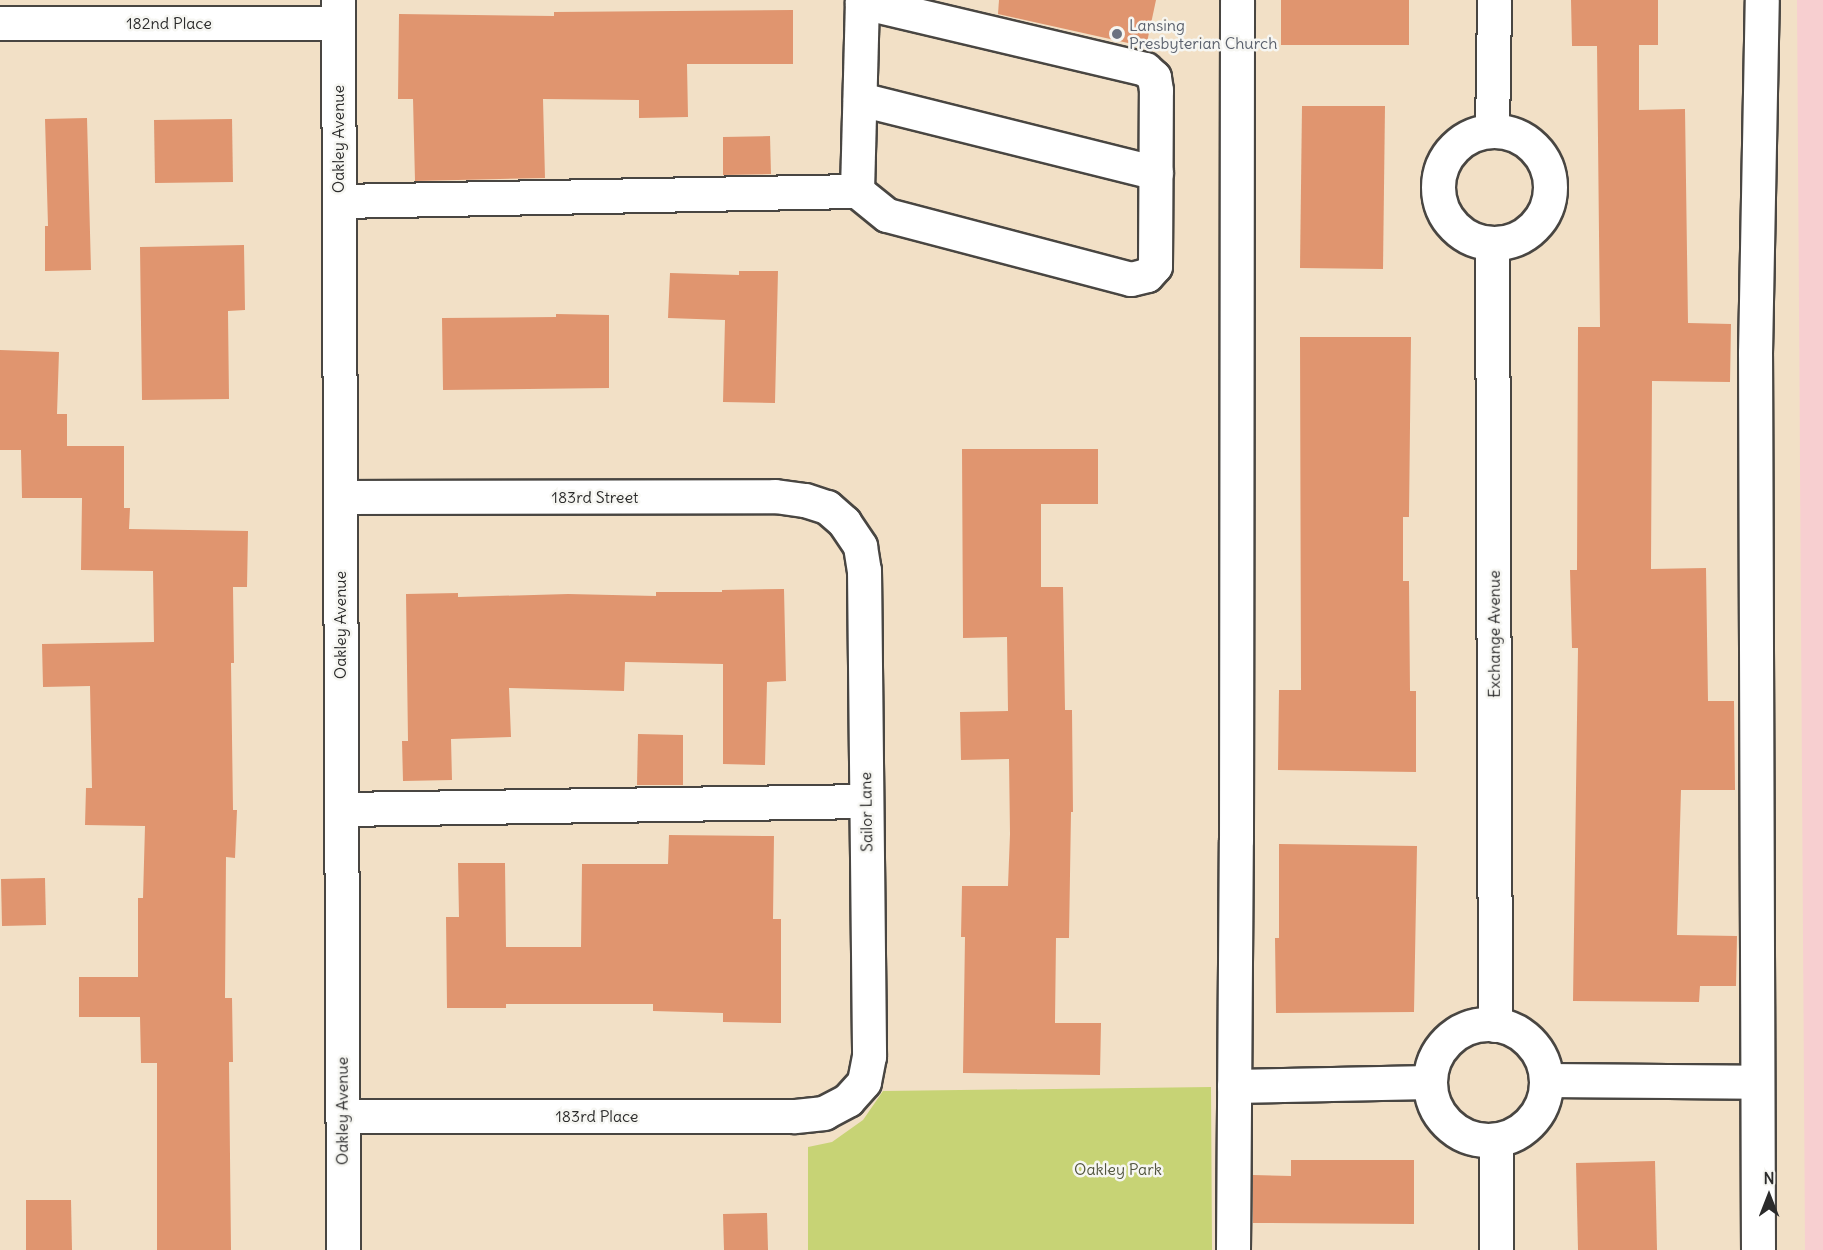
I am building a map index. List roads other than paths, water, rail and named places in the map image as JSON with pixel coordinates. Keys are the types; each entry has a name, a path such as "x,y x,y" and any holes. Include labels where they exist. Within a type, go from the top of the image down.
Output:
{"street":[{"path":"1233,1250 1237,0"},
{"path":"1492,131 1494,0"},
{"path":"1758,1250 1755,353 1762,0"},
{"path":"339,201 856,190 887,215 1131,279 1147,275 1155,266 1156,90 1154,77 1145,69 862,1 856,190"},
{"name":"182nd Place","path":"0,23 338,12"},
{"name":"Oakley Avenue","path":"338,12 343,1250"},
{"path":"860,99 1156,173"},
{"path":"1492,131 1510,133 1533,147 1547,169 1551,187 1547,204 1539,221 1526,233 1510,241 1492,243 1473,239 1457,229 1445,214 1438,197 1438,177 1445,160 1457,145 1473,134 1492,131"},
{"name":"Exchange Avenue","path":"1492,243 1496,1025"},
{"name":"183rd Street","path":"340,497 775,496 805,500 827,507 844,522"},
{"name":"Sailor Lane","path":"844,522 860,546 864,570 869,1056 864,1082 848,1100"},
{"path":"341,809 866,801"},
{"path":"1476,1025 1496,1025 1511,1029 1536,1049 1544,1064 1546,1080 1545,1097 1538,1113 1527,1126 1512,1135 1496,1140 1476,1139 1457,1132 1442,1119 1433,1102 1430,1082 1433,1062 1450,1040 1476,1025"},
{"path":"1546,1080 1757,1082"},
{"path":"1234,1086 1430,1082"},
{"name":"183rd Place","path":"342,1116 793,1116 824,1113 848,1100"},
{"path":"1496,1140 1497,1250"}],"place":[{"name":"Lansing Presbyterian Church","path":"1117,34"}],"park label":[{"name":"Oakley Park","path":"1118,1169"}]}
